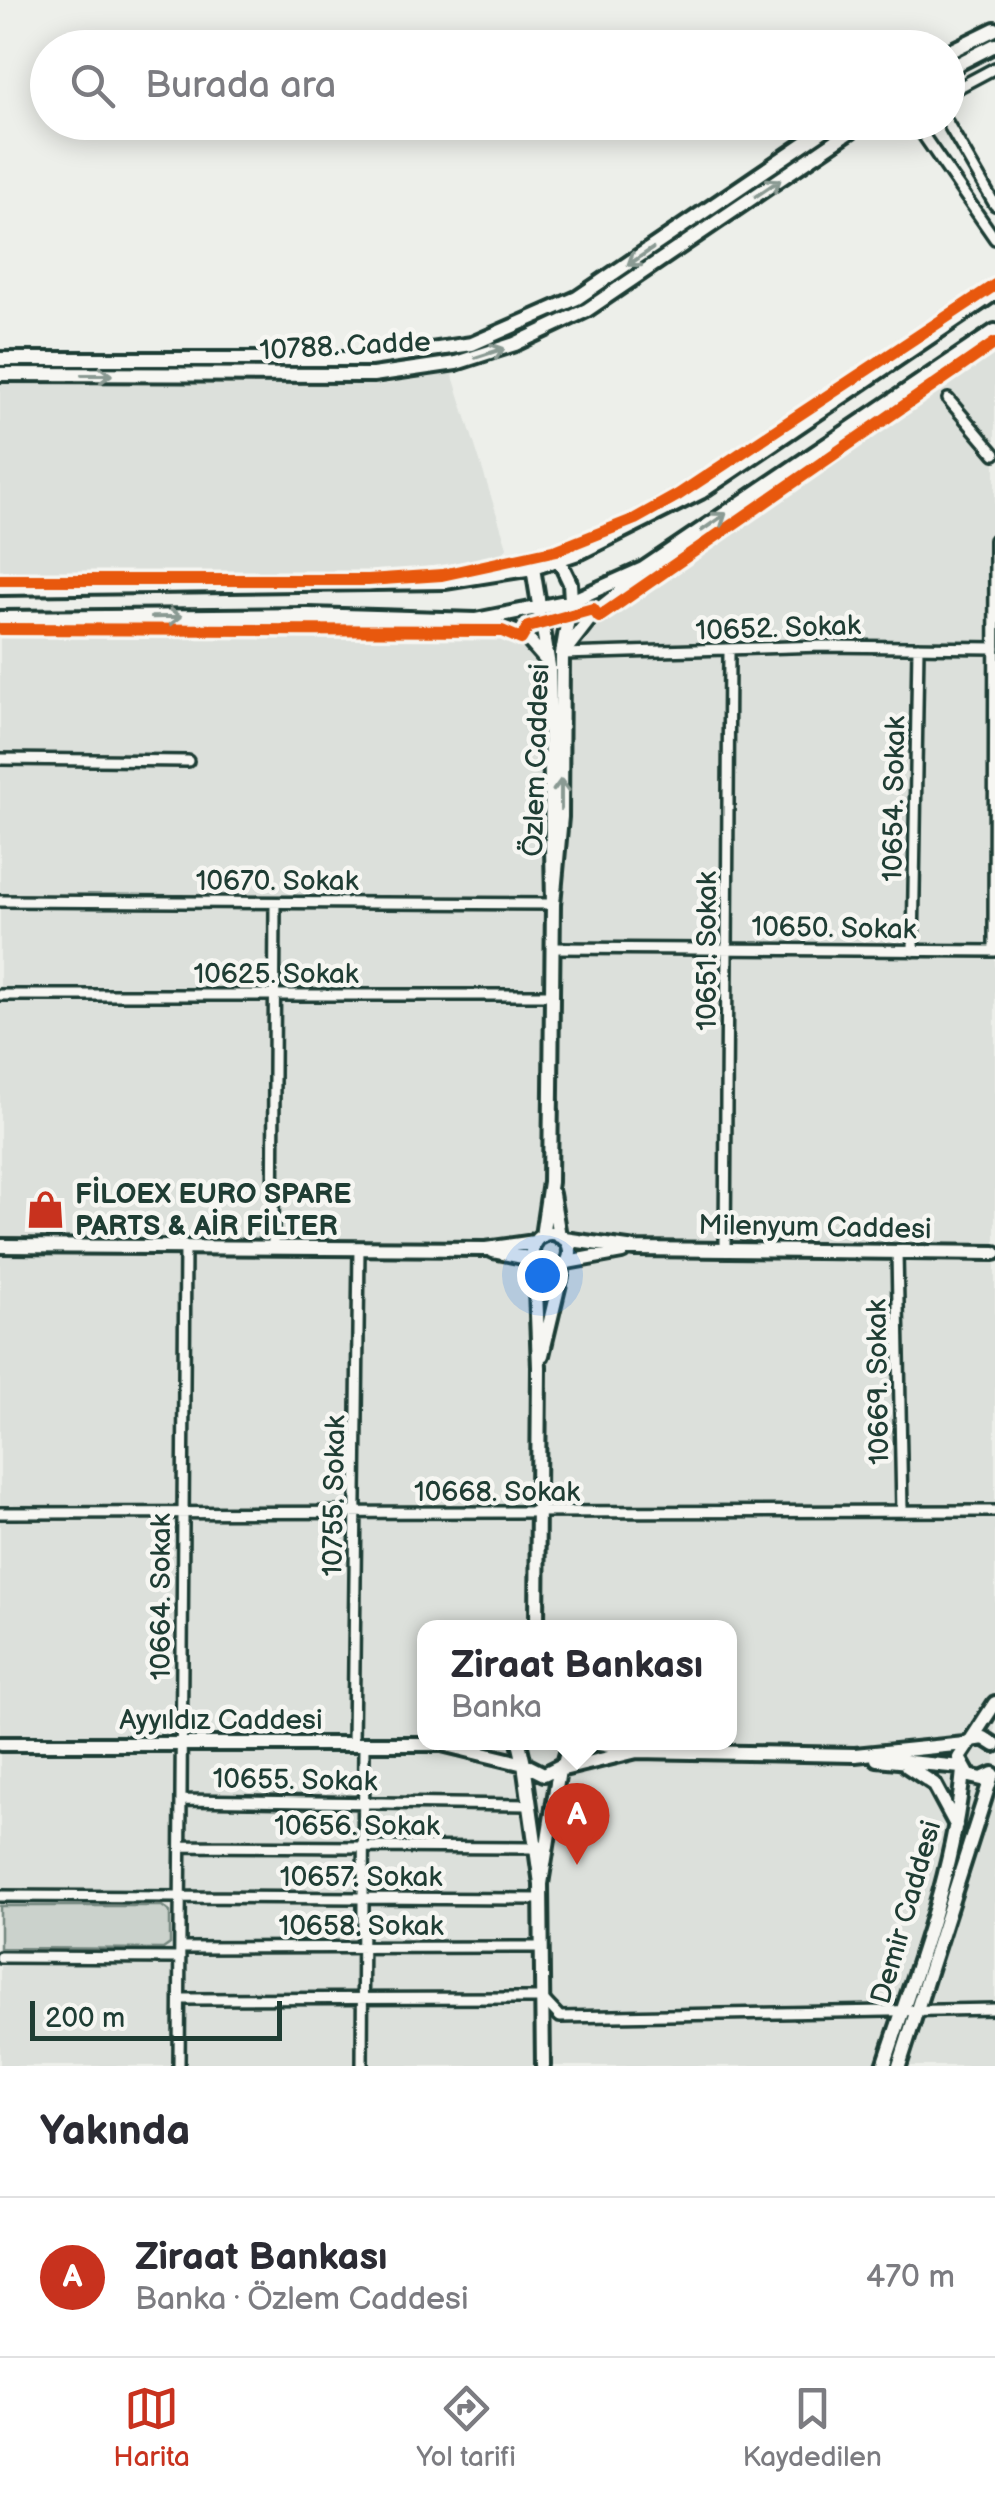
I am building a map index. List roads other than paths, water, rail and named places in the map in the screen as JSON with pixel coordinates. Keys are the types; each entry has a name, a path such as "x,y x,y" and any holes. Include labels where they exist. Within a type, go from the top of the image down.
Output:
{"street":[{"path":"965,44 995,29"},
{"path":"965,60 995,46"},
{"path":"965,85 995,68"},
{"name":"10788. Cadde","path":"0,358 370,359 472,344 577,298 810,140"},
{"name":"10788. Cadde","path":"0,374 373,375 456,364 515,344 588,310 838,140"},
{"path":"926,140 995,239"},
{"path":"957,140 995,206"},
{"path":"0,588 445,582 533,568 559,560 701,492 995,293"},
{"path":"562,654 595,612 659,559 995,331"},
{"path":"948,399 995,454"},
{"path":"994,952 995,540"},
{"path":"0,618 309,615 476,620 571,602 659,559"},
{"name":"Özlem Caddesi","path":"553,904 561,817 562,654 571,602 570,582 559,560"},
{"name":"Özlem Caddesi","path":"533,568 549,666 553,904 550,1182 538,1238"},
{"path":"476,620 524,635 549,666"},
{"name":"10654. Sokak","path":"914,951 918,647"},
{"name":"10652. Sokak","path":"562,654 994,648"},
{"name":"10651. Sokak","path":"725,1250 730,652"},
{"path":"0,760 188,761"},
{"name":"10670. Sokak","path":"0,902 553,904"},
{"path":"273,1248 275,902"},
{"name":"10650. Sokak","path":"552,948 994,952"},
{"name":"10625. Sokak","path":"0,995 552,995"},
{"name":"Özlem Caddesi","path":"550,1182 562,1237"},
{"path":"539,1367 569,1250 562,1237"},
{"path":"0,1246 486,1249 562,1237 635,1250"},
{"path":"537,1620 539,1367 534,1261 538,1238"},
{"name":"10664. Sokak","path":"180,2066 185,1247"},
{"name":"10755. Sokak","path":"360,1248 354,1513 358,1744 364,1802 362,2066"},
{"path":"486,1249 534,1261 551,1272 565,1264 635,1250"},
{"name":"Milenyum Caddesi","path":"635,1250 995,1253"},
{"name":"10669. Sokak","path":"897,1252 902,1511"},
{"name":"10668. Sokak","path":"0,1513 995,1510"},
{"path":"968,1742 995,1703"},
{"path":"855,1755 984,1738 995,1745"},
{"name":"Demir Caddesi","path":"899,2066 909,2010 958,1831 960,1754 968,1742"},
{"name":"Ayyıldız Caddesi","path":"0,1744 417,1744"},
{"name":"Ayyıldız Caddesi","path":"467,1750 524,1764 544,1774 559,1770"},
{"path":"521,1750 540,1884 542,2066"},
{"path":"540,1884 559,1770 569,1750"},
{"path":"632,1750 855,1755 962,1769 978,1779 994,1773"},
{"path":"559,1770 637,1751"},
{"path":"895,1761 934,1784 958,1831"},
{"name":"Demir Caddesi","path":"884,2066 909,2010 994,1773"},
{"name":"10655. Sokak","path":"181,1800 528,1805"},
{"name":"10656. Sokak","path":"181,1846 534,1848"},
{"name":"10657. Sokak","path":"0,1896 541,1899"},
{"name":"10658. Sokak","path":"0,1957 363,1947 541,1947"},
{"path":"180,1998 542,1998 560,2017 995,2009"}],"place":[{"name":"FİLOEX EURO SPARE PARTS & AİR FİLTER","path":"45,1209"},
{"name":"Ziraat Bankası","path":"577,1865"}]}
